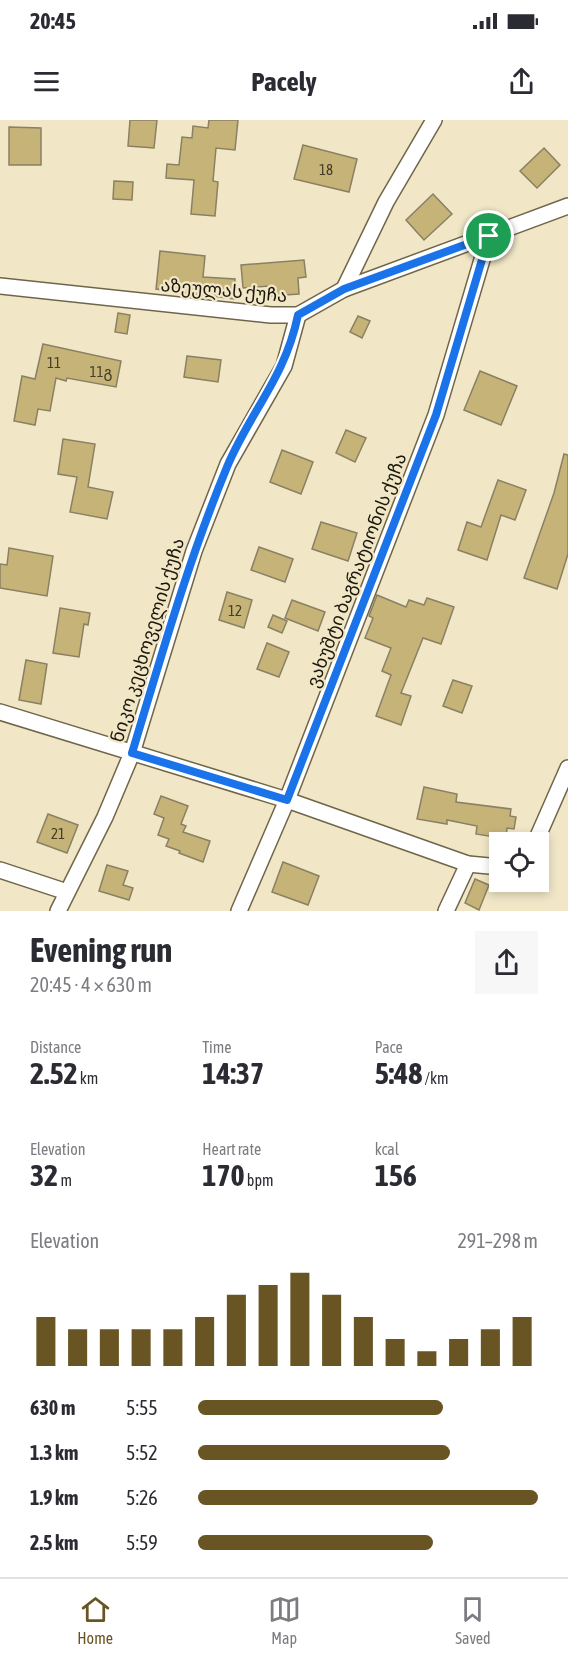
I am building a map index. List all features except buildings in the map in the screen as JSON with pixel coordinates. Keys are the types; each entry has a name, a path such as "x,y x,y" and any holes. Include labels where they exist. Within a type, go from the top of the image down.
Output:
{"street":[{"path":"344,289 386,202 434,120"},
{"name":"აზეულას ქუჩა","path":"0,286 271,315 298,315 344,289 568,206"},
{"name":"ვახუშტი ბაგრატიონის ქუჩა","path":"239,911 287,800 436,415 489,236"},
{"name":"ნიკო კეცხოველის ქუჩა","path":"58,911 105,817 132,753 194,551 228,464 284,366 298,315"},
{"path":"0,712 287,800 468,864 489,866"},
{"path":"540,832 568,768"},
{"path":"446,911 468,864"},
{"path":"0,870 68,892"}],"route":[{"path":"489,236 436,415 287,800 132,753 194,551 228,464 284,366 294,337 298,315 344,289 489,236"}]}
